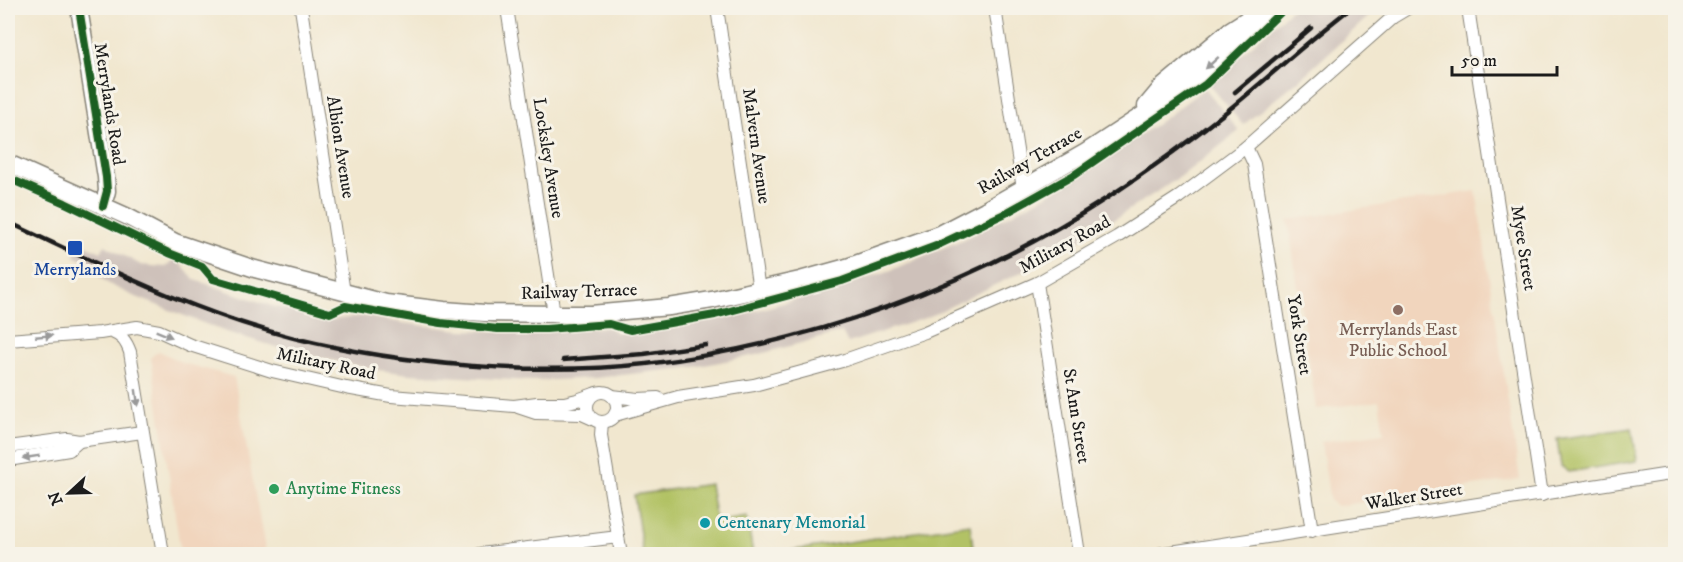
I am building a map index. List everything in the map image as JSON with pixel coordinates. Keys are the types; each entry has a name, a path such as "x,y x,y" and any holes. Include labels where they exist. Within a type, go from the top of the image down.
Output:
{"main road":[{"name":"Merrylands Road","path":"79,8 106,177 107,191 103,206"},
{"name":"Railway Terrace","path":"8,163 175,242 255,269 386,303 485,313 554,314 591,314 669,307 759,290 847,267 939,234 1086,152 1167,99 1198,76 1267,8"}],"street":[{"name":"Albion Avenue","path":"301,8 344,293"},
{"name":"Locksley Avenue","path":"507,8 554,314"},
{"name":"Malvern Avenue","path":"717,8 759,290"},
{"path":"995,8 1023,189"},
{"name":"Military Road","path":"612,396 638,399 678,397 754,385 842,361 925,332 1037,283 1118,237 1179,197 1246,147 1393,17 1408,8"},
{"name":"Myee Street","path":"1468,8 1542,495"},
{"name":"York Street","path":"1246,147 1254,164 1312,531"},
{"name":"St Ann Street","path":"1037,283 1079,555"},
{"name":"Military Road","path":"112,332 137,327 159,331 190,345 272,371 391,396 514,406 564,403 594,394"},
{"path":"8,340 112,332 120,335 127,342 164,555"},
{"path":"597,420 607,421 615,415 617,405 612,396 603,392 590,397 586,406 597,420 601,435 621,555"},
{"name":"Military Road","path":"615,415 678,397"},
{"name":"Military Road","path":"514,406 536,413 582,414 597,420"},
{"path":"8,447 67,439 79,441 142,432"},
{"path":"8,460 69,450 79,441"},
{"name":"Walker Street","path":"1158,555 1676,473"},
{"path":"480,555 618,537"}],"shaded area":[{"path":"1293,8 1378,8 1300,79 1243,125 1209,84"},
{"path":"1205,88 1239,131 1180,177 1091,234 1034,266 928,317 848,343 842,332 756,355 694,367 595,378 532,381 377,370 294,352 226,332 131,295 109,284 97,275 100,268 74,256 80,242 101,252 105,245 141,265 165,267 175,258 195,280 272,306 331,320 363,316 460,330 525,332 608,327 617,333 673,327 741,315 847,285 891,270 964,239 1060,188 1157,124"},
{"name":"Merrylands East Public School","path":"1476,191 1520,479 1337,506 1330,501 1321,442 1384,433 1379,401 1316,409 1288,220"},
{"path":"159,351 183,363 234,377 266,554 181,554 151,357"}],"green space":[{"path":"1632,428 1637,461 1569,472 1561,466 1557,439"},
{"path":"710,484 716,522 747,517 753,554 643,554 634,495"},
{"path":"970,524 974,554 768,554"}],"railway":[{"path":"8,222 184,302 257,328 336,347 469,366 559,369 646,364 707,355 767,343 827,327 886,307 943,285 1000,259 1054,230 1153,167 1226,112 1351,8"},
{"path":"1235,92 1311,28"},
{"path":"563,360 644,354 706,345"}],"cycle path":[{"path":"79,8 106,177 107,191 103,206"},
{"path":"8,178 202,266 213,279 330,313 345,306 441,323 498,329 546,329 609,324 630,330 715,315 842,281 936,246 1004,214 1074,175 1206,84 1285,8"}],"place":[{"name":"Merrylands","path":"75,248"},
{"name":"Merrylands East Public School","path":"1398,310"},
{"name":"Anytime Fitness","path":"274,489"},
{"name":"Centenary Memorial","path":"705,523"}]}
